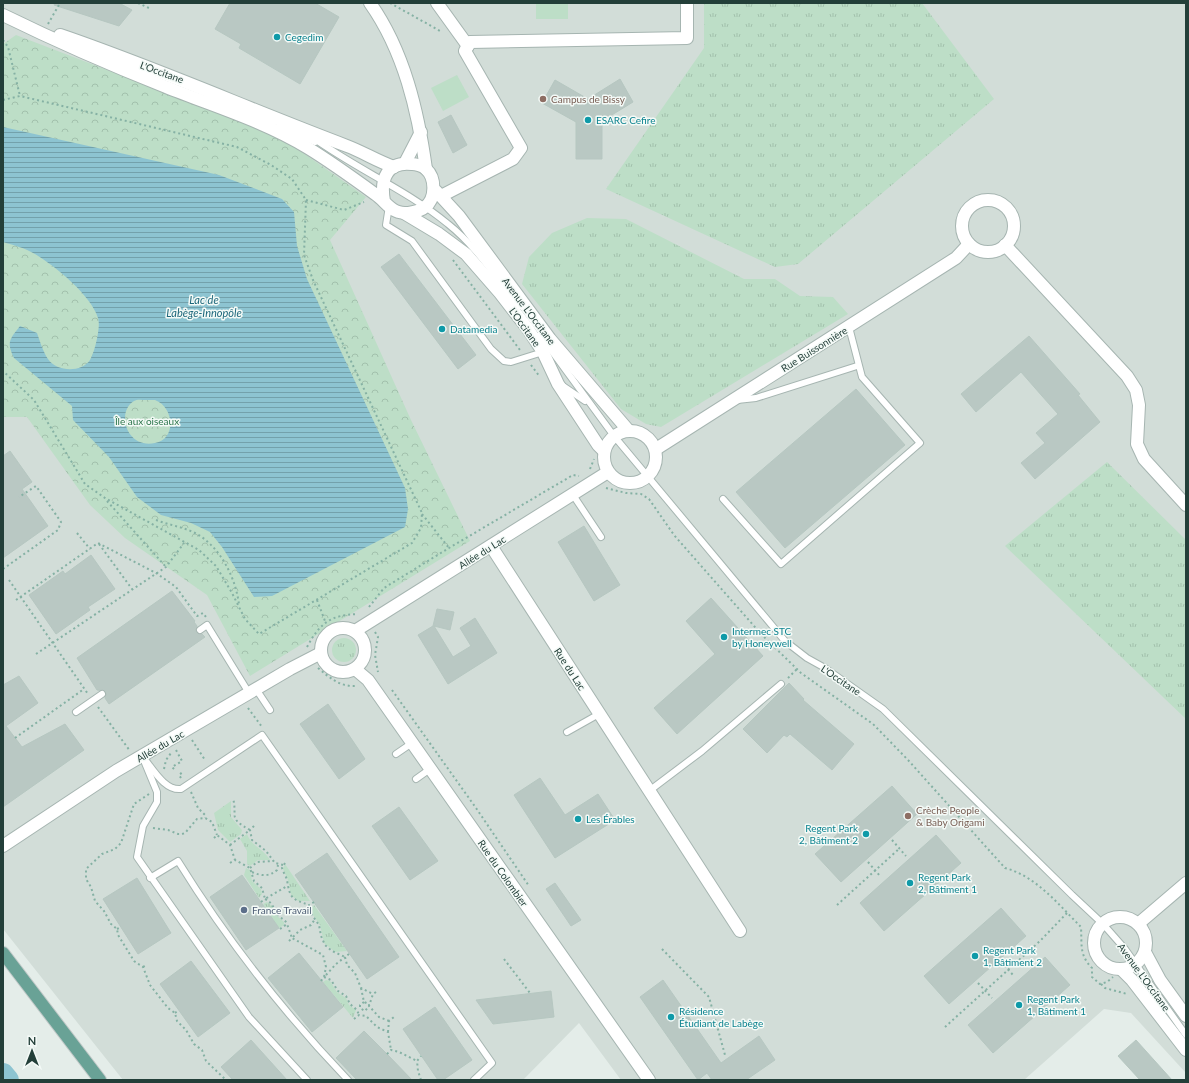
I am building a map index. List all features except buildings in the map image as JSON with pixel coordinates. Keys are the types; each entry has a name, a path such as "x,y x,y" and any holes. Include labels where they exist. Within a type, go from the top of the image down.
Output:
{"main road":[{"path":"3,953 100,1080"}],"street":[{"path":"437,3 468,46"},
{"path":"404,213 414,212 426,207 432,196 437,192 513,159 521,148 465,51 470,42 687,38 687,3"},
{"path":"374,5 399,54 421,132 426,169 437,192"},
{"name":"L'Occitane","path":"3,15 62,44 238,116 307,148 396,211 404,213"},
{"name":"L'Occitane","path":"17,22 44,30 189,82 303,130 348,146 375,161 399,165 416,164 426,169"},
{"path":"386,204 382,188 387,172 399,165 421,132"},
{"name":"Avenue L'Occitane","path":"437,192 459,216 550,340 628,430"},
{"path":"989,200 1004,206 1010,213 1013,221 1013,230 1005,245 988,252 976,249 969,244 963,235 962,226 965,214 971,207 980,202 989,200"},
{"name":"Avenue L'Occitane","path":"404,213 439,234 466,254 500,293"},
{"name":"Rue Buissonnière","path":"656,449 956,258 969,244"},
{"path":"1005,245 1127,376 1136,390 1139,405 1137,444 1144,459 1186,505"},
{"name":"L'Occitane","path":"500,293 528,329 543,352 558,384"},
{"path":"558,384 598,445 599,453 604,458 608,472 615,478 623,482 632,483 640,481 648,476 656,464 656,449 652,441 646,435 637,431 628,430 614,436 599,453"},
{"name":"Allée du Lac","path":"355,631 573,495 590,479 608,472"},
{"name":"Rue du Lac","path":"491,546 740,932"},
{"path":"341,628 355,631 360,636 365,650 364,657 355,668 341,672 334,670 324,660 321,653 321,646 328,634 341,628"},
{"name":"Allée du Lac","path":"3,846 137,756 249,693 290,668 321,653"},
{"name":"Rue du Colombier","path":"355,668 368,680 649,1080"},
{"path":"1138,924 1186,882"},
{"path":"1113,918 1129,918 1138,924 1146,939 1145,952 1137,964 1119,973 1106,964 1097,954 1095,934 1103,924 1113,918"},
{"name":"Avenue L'Occitane","path":"1145,952 1160,980 1186,1016"},
{"name":"Avenue L'Occitane","path":"1119,973 1132,980 1186,1050"}],"lane":[{"name":"L'Occitane","path":"137,74 178,86 326,147"},
{"name":"L'Occitane","path":"303,130 326,147"},
{"name":"Avenue L'Occitane","path":"326,147 426,207 450,225 467,242 520,308 614,436 648,476"},
{"path":"386,204 386,224 412,241 491,349 504,361 511,362 543,352"},
{"name":"Avenue L'Occitane","path":"490,271 500,293"},
{"path":"723,499 781,564 920,443 862,377 857,366 849,327"},
{"path":"733,400 756,398 857,366"},
{"name":"Avenue L'Occitane","path":"558,384 591,406"},
{"name":"L'Occitane","path":"648,476 785,641 807,658 825,668 883,709 1047,871"},
{"path":"573,495 601,538"},
{"path":"200,630 207,625 249,693 270,710"},
{"path":"649,791 702,751 781,684"},
{"path":"76,712 102,694"},
{"path":"567,732 599,714"},
{"path":"137,756 171,788 181,789 262,735 492,1063 474,1080"},
{"path":"396,754 412,743"},
{"path":"137,756 154,783 158,797 156,806 143,826 137,857 150,878 249,1017 307,1080"},
{"path":"416,779 430,769"},
{"path":"150,878 178,861 252,970 319,1050 348,1080"},
{"name":"Avenue L'Occitane","path":"1047,871 1103,924 1137,964 1186,1035"}],"path":[{"path":"44,30 60,3"},
{"path":"138,3 151,9"},
{"path":"390,3 443,33"},
{"path":"3,40 8,47 20,96"},
{"path":"3,100 20,96 237,147 271,165 292,179 306,200 304,254 313,280 422,513 449,548"},
{"path":"306,200 344,210 365,201"},
{"path":"450,256 543,381"},
{"path":"3,371 34,400 85,484 105,498 199,550 216,566 245,619 259,634 412,543 421,528 422,513"},
{"path":"599,453 594,460 590,479 596,489 610,488 626,493 641,494 649,499 674,535 761,634 797,669 872,724 908,760 1005,868 1019,871 1030,878 1081,927 1080,944 1083,957 1092,968 1092,977 1105,988 1134,996"},
{"path":"364,611 384,588 449,548 547,492 573,475 590,479"},
{"path":"3,569 58,530 61,522 36,486 19,497"},
{"path":"105,498 166,567"},
{"path":"156,520 196,533 210,544 221,557 232,577 238,595 240,608"},
{"path":"77,533 90,549"},
{"path":"16,600 98,543"},
{"path":"98,543 156,573 176,587 197,616 203,613 207,619"},
{"path":"98,543 132,589"},
{"path":"36,654 166,567 184,543"},
{"path":"9,580 84,689 137,756"},
{"path":"317,600 325,621 341,614 360,614"},
{"path":"781,684 797,669"},
{"path":"15,738 84,689"},
{"path":"249,693 264,730"},
{"path":"187,743 192,740 205,760"},
{"path":"164,772 166,760 170,754 182,747"},
{"path":"174,769 172,767 182,761 176,750"},
{"path":"184,771 180,775 184,782"},
{"path":"146,965 143,967 138,966 134,962 118,935 117,929 111,924 104,911 95,901 91,887 86,879 86,869 102,854 116,849 121,843 134,804 151,794 151,791"},
{"path":"191,792 198,808 205,815 205,818"},
{"path":"233,798 235,818 238,823 250,830 252,840 266,851 273,861 278,864 284,864 282,868 287,879 287,886 293,898 309,905"},
{"path":"129,818 134,820"},
{"path":"149,826 182,834 185,833 197,819 205,818 212,822 217,835 230,845 235,860 250,868 254,881 262,888 265,899 272,903 278,915 285,919 292,938 323,954 326,967 324,977"},
{"path":"230,845 254,826"},
{"path":"214,838 217,835"},
{"path":"892,840 906,856"},
{"path":"837,905 900,848"},
{"path":"230,864 235,860"},
{"path":"250,868 257,862 273,861"},
{"path":"868,862 880,876"},
{"path":"252,872 261,875 272,874 277,870 278,864"},
{"path":"261,902 287,886"},
{"path":"309,905 314,902"},
{"path":"309,905 310,912 319,925 321,936 325,945 332,952 345,957"},
{"path":"945,1027 1040,941 1067,913"},
{"path":"289,941 300,930 311,925 315,919"},
{"path":"280,929 287,924"},
{"path":"117,929 121,927"},
{"path":"662,949 710,997 725,1055"},
{"path":"321,981 336,964 349,954"},
{"path":"345,957 347,965 355,973 361,988 364,1002 368,1004 380,1017 389,1021"},
{"path":"504,959 530,993"},
{"path":"1001,962 1014,976"},
{"path":"143,967 152,988 160,995 168,1008 175,1013 177,1021 186,1030 194,1044 202,1050 206,1061 226,1080"},
{"path":"1100,984 1107,982 1119,973"},
{"path":"324,977 331,980 338,991 346,996 350,1004 355,1007 359,1015"},
{"path":"978,983 992,998"},
{"path":"361,988 373,994"},
{"path":"365,1012 369,1006 373,994 376,992"},
{"path":"355,1007 364,1002"},
{"path":"360,1005 360,1008 365,1012 366,1016 376,1027 388,1032"},
{"path":"175,1013 179,1010"},
{"path":"354,1019 359,1015 366,1016"},
{"path":"391,1050 388,1032 389,1021 394,1017"},
{"path":"387,1054 391,1050"},
{"path":"391,1050 417,1061"},
{"path":"417,1061 421,1056"},
{"path":"417,1061 421,1080"}],"shaded area":[{"path":"3,3 1186,3 1186,1073 1131,1013 1104,1009 1024,1080 621,1080 579,1023 523,1080 123,1080 3,929"}],"green space":[{"path":"536,3 568,3 568,19 536,19"},
{"path":"704,3 922,3 994,99 798,264 775,267 606,189 704,48"},
{"name":"Île aux oiseaux","path":"16,35 235,119 289,143 366,197 330,240 411,420 470,541 250,676 207,595 125,538 90,505 27,417 3,417 3,44"},
{"path":"457,75 469,97 443,111 431,88"},
{"path":"587,218 626,219 744,279 775,279 800,296 833,297 848,314 661,427 646,424 621,409 522,284 529,257 552,233"},
{"path":"1107,462 1186,540 1186,719 1005,546"},
{"path":"344,638 353,641 356,650 353,659 344,662 335,659 332,650 335,641"},
{"path":"231,801 231,817 242,830 241,834 230,842 218,830 214,813"},
{"path":"247,834 251,842 270,860 258,860 250,866 247,864 247,851 240,839"},
{"path":"285,864 310,901 298,901 291,895 288,880 283,869"},
{"path":"246,868 250,870 252,881 261,889 262,894 259,898 244,875"},
{"path":"267,902 272,906 276,915 284,922 284,925 279,928 263,904"},
{"path":"314,905 347,951 335,952 324,943 320,925 313,915 311,908"},
{"path":"326,980 330,981 337,992 346,998 349,1005 356,1010 353,1018 323,982"}],"water":[{"name":"Lac de Labège-Innopôle","path":"3,127 219,175 282,199 294,212 297,246 307,279 405,488 408,509 405,527 272,596 254,597 222,547 210,532 191,523 161,515 137,497 109,457 73,420 72,406 14,358 10,348 10,341 20,326 37,333 48,359 52,363 69,369 81,367 90,360 94,351 99,322 94,309 88,300 62,273 31,252 3,242","holes":["155,400 166,409 169,416 170,429 167,436 162,440 155,443 145,443 137,441 131,435 125,421 126,413 129,406 134,401"]}],"waterway":[{"path":"3,1074 8,1080"}],"place":[{"name":"Cegedim","path":"277,37"},
{"name":"Campus de Bissy","path":"543,99"},
{"name":"ESARC Cefire","path":"588,120"},
{"name":"Datamedia","path":"442,329"},
{"name":"Intermec STC by Honeywell","path":"724,637"},
{"name":"Crèche People & Baby Origami","path":"908,816"},
{"name":"Les Érables","path":"578,819"},
{"name":"Regent Park 2, Bâtiment 2","path":"866,834"},
{"name":"Regent Park 2, Bâtiment 1","path":"910,883"},
{"name":"France Travail","path":"244,910"},
{"name":"Regent Park 1, Bâtiment 2","path":"975,956"},
{"name":"Regent Park 1, Bâtiment 1","path":"1019,1005"},
{"name":"Résidence Étudiant de Labège","path":"671,1017"}]}
